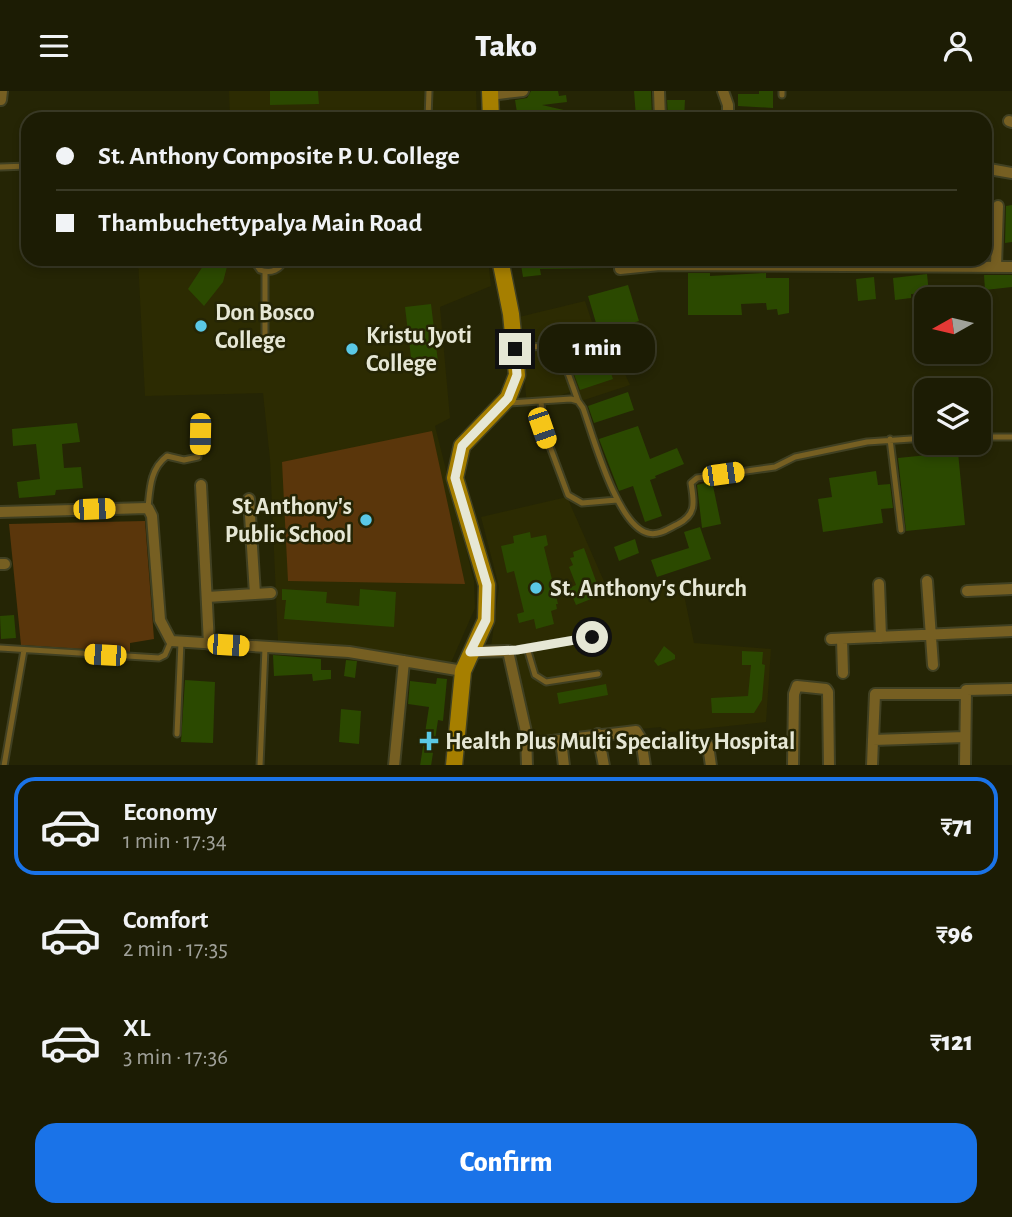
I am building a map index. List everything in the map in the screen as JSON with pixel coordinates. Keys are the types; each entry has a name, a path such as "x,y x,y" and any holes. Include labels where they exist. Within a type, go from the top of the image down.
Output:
{"main road":[{"path":"490,93 491,112"},
{"path":"454,765 463,671 486,620 487,585 455,478 462,446 508,398 517,375 501,266"}],"street":[{"path":"490,93 523,91"},
{"path":"659,91 660,112"},
{"path":"723,91 728,112"},
{"path":"992,170 1012,173"},
{"path":"996,267 998,207"},
{"path":"620,269 637,266"},
{"path":"929,266 1012,267"},
{"path":"201,485 209,643"},
{"path":"249,499 255,594"},
{"path":"0,512 148,508 152,516 160,620 176,642 349,652 463,671"},
{"path":"927,581 933,664"},
{"path":"878,585 881,637"},
{"path":"967,591 1012,589"},
{"path":"207,597 271,593"},
{"path":"842,673 836,639 1012,631"},
{"path":"470,652 508,651 527,744 527,765"},
{"path":"394,765 404,661"},
{"path":"793,765 794,689 797,686 828,691 829,765"},
{"path":"965,765 965,694 969,689 1012,689"},
{"path":"872,765 875,694 965,694"},
{"path":"527,744 636,731 641,739 645,765"},
{"path":"598,734 604,765"},
{"path":"873,740 965,737"},
{"path":"561,740 564,765"},
{"path":"708,745 710,765"}],"lane":[{"path":"428,112 429,91"},
{"path":"0,167 21,166"},
{"path":"256,266 265,272 275,270 278,266"},
{"path":"265,272 265,349"},
{"path":"515,349 558,345 617,500 638,528 645,532 658,533 691,515 694,502 691,483 697,478 775,467 795,457 890,439 914,438"},
{"path":"503,404 571,399 578,401"},
{"path":"541,401 542,428 568,495 582,503 617,500"},
{"path":"148,508 150,486 157,463 167,456 184,460 198,457 200,434"},
{"path":"991,437 1012,437"},
{"path":"890,439 901,530"},
{"path":"508,651 592,637"},
{"path":"0,647 159,658 176,642"},
{"path":"176,642 177,734"},
{"path":"260,765 265,647"},
{"path":"527,648 535,675 542,681 598,674"},
{"path":"4,765 24,650"}],"shaded area":[{"path":"229,91 476,91 477,112 230,112"},
{"path":"138,266 489,266 491,286 440,307 450,418 435,426 474,581 475,608 450,665 322,643 278,642 270,459 263,393 145,396"},
{"path":"585,301 597,337 608,336 630,385 581,401 576,390 527,407 519,317"},
{"path":"432,431 465,584 288,581 282,462"},
{"path":"567,497 610,595 682,585 694,643 771,649 766,722 663,733 661,727 532,739 511,644 491,647 499,587 481,517"},
{"path":"145,521 154,639 130,643 130,652 21,645 9,524"}],"building":[{"path":"270,91 318,91 319,104 270,105"},
{"path":"531,91 558,91 559,96 566,95 567,102 542,105 568,112 517,112 515,100 527,98"},
{"path":"634,91 651,91 652,112 636,112"},
{"path":"759,91 773,91 773,108 738,106 738,94 759,94"},
{"path":"667,100 685,100 684,112 668,112"},
{"path":"1012,205 1012,242 1005,243 1006,206"},
{"path":"156,266 203,266 156,268"},
{"path":"203,266 227,266 223,282 204,306 188,289"},
{"path":"521,266 613,266 540,269 541,275 523,277"},
{"path":"688,273 710,273 710,276 766,273 766,278 789,278 789,313 778,315 777,309 767,310 766,303 741,304 742,315 688,315"},
{"path":"927,274 928,287 914,287 911,298 895,300 893,278"},
{"path":"984,275 1012,275 1012,287 991,289 991,287 985,287"},
{"path":"874,277 876,299 858,301 856,279"},
{"path":"628,285 639,321 599,333 588,296"},
{"path":"431,304 438,362 412,366 405,307"},
{"path":"596,328 613,379 580,390 561,340"},
{"path":"628,392 634,410 594,423 588,406"},
{"path":"77,423 80,442 62,444 64,468 81,467 83,488 56,490 55,495 19,498 17,482 40,479 36,444 13,446 12,429"},
{"path":"638,426 650,459 677,448 684,464 650,480 662,516 645,522 633,486 619,491 599,439"},
{"path":"958,455 965,525 906,531 898,458"},
{"path":"876,471 878,485 890,484 893,508 881,509 883,523 823,532 818,499 832,497 829,478"},
{"path":"712,481 721,524 702,528 697,485"},
{"path":"700,527 711,559 657,577 651,560 689,548 684,532"},
{"name":"St. Anthony's Church","path":"530,532 531,538 546,535 548,545 544,547 558,604 557,609 551,611 554,624 536,629 534,619 519,623 517,614 524,612 514,571 507,573 501,546 514,543 513,536"},
{"path":"635,539 639,553 619,561 614,547"},
{"path":"584,548 601,595 576,605 569,588 576,585 569,567 573,565 570,558 574,557 573,552"},
{"path":"282,589 327,592 326,603 359,606 360,589 396,592 394,627 284,619 286,600 282,600"},
{"path":"14,615 16,638 1,639 0,616"},
{"path":"664,646 675,655 675,659 658,666 654,661"},
{"path":"742,651 763,652 762,664 765,665 762,700 754,713 712,713 711,698 748,696 751,665 742,665"},
{"path":"273,655 321,659 321,670 331,670 331,679 313,681 312,674 274,676"},
{"path":"346,660 357,661 355,678 344,676"},
{"path":"437,678 447,679 443,721 438,720 431,765 420,765 429,707 408,704 410,681 436,684"},
{"path":"185,680 215,682 213,743 181,742"},
{"path":"606,684 608,695 559,704 557,693"},
{"path":"341,709 361,711 359,744 339,742"}],"place":[{"name":"Don Bosco College","path":"201,326"},
{"name":"Kristu Jyoti College","path":"352,349"},
{"name":"St Anthony's Public School","path":"366,520"},
{"name":"St. Anthony's Church","path":"536,588"},
{"name":"Health Plus Multi Speciality Hospital","path":"429,741"}],"route":[{"path":"515,349 517,375 508,398 462,446 455,478 487,585 486,620 470,652 517,650 592,637"}]}
